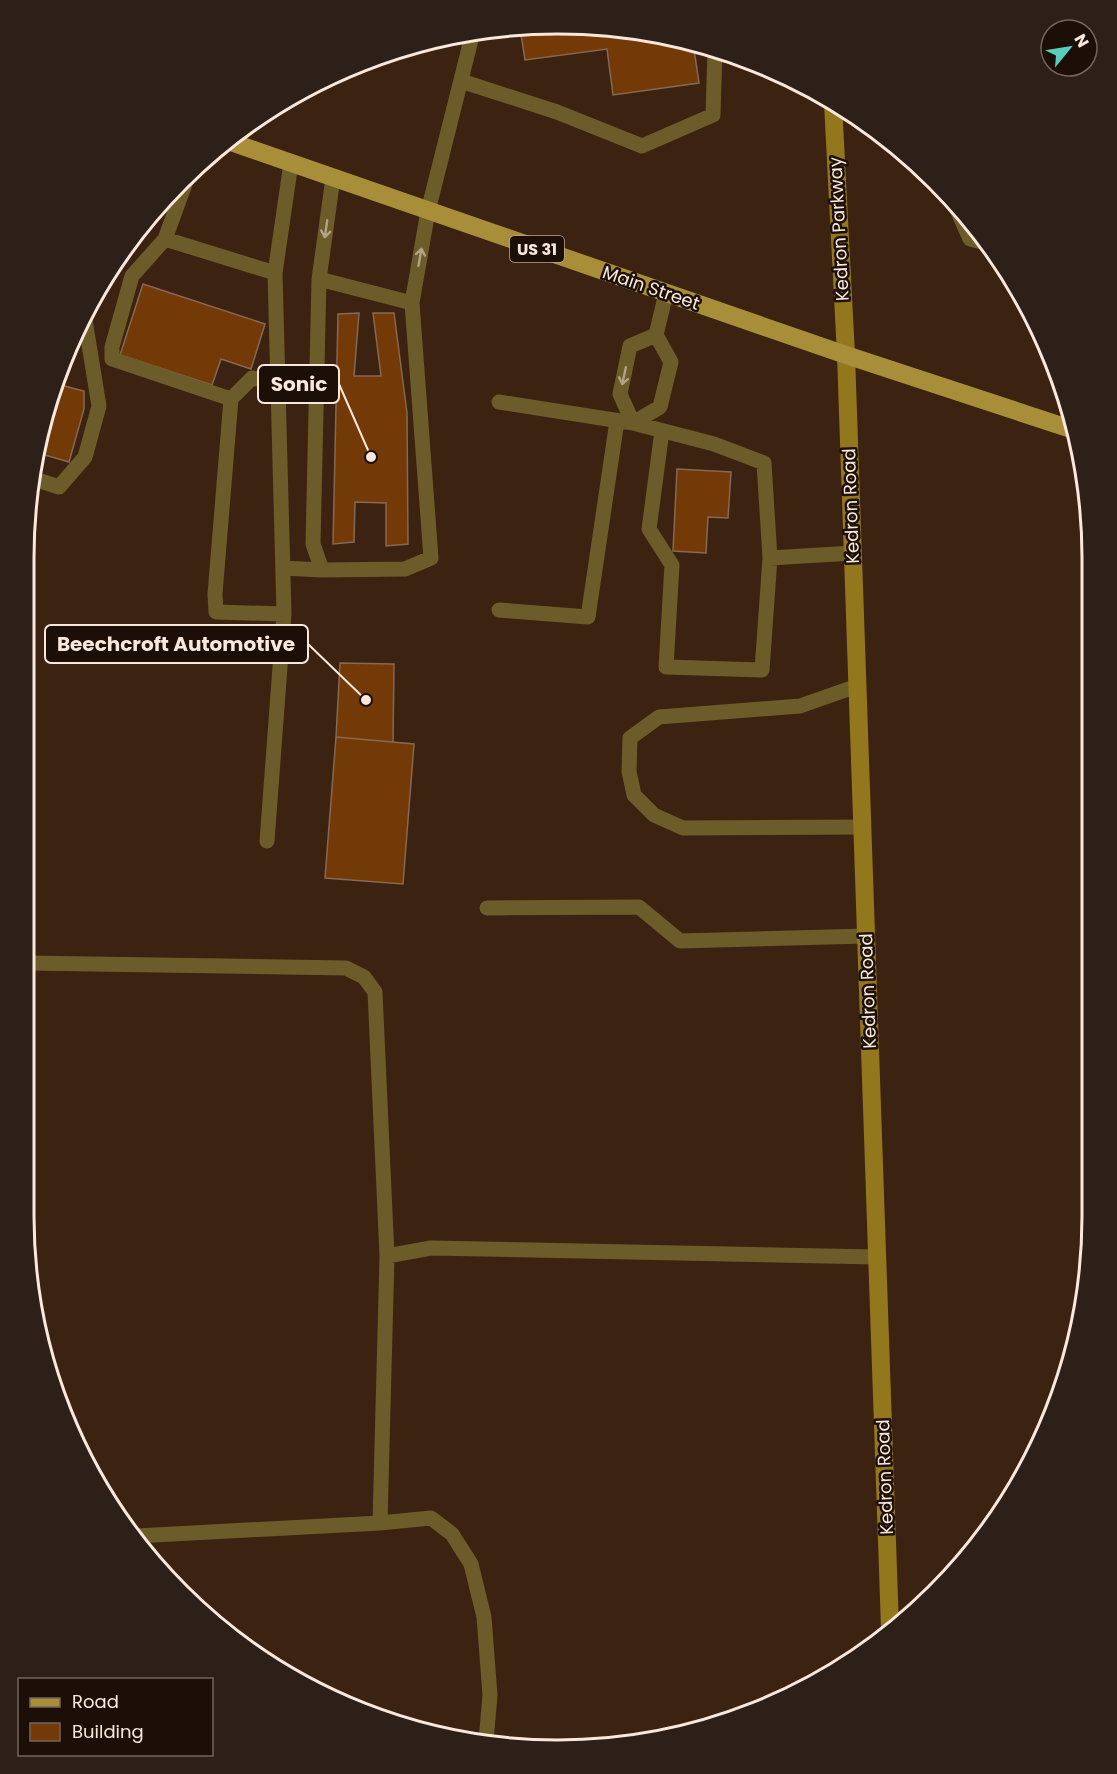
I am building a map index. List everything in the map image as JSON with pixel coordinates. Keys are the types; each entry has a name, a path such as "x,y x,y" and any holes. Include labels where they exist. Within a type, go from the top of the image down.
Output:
{"main road":[{"name":"Kedron Parkway","path":"834,113 846,355"},
{"name":"Main Street","path":"238,145 846,355 1066,427"},
{"name":"Kedron Road","path":"846,355 890,1621"}],"lane":[{"path":"283,568 405,569 431,558 412,303 428,211 470,42"},
{"path":"461,81 556,112 642,146 713,115 715,58"},
{"path":"267,841 284,614 275,273 291,164"},
{"path":"322,570 313,544 319,279 333,178"},
{"path":"181,196 165,239 132,276 112,347 112,359 231,399"},
{"path":"165,239 275,273"},
{"path":"319,279 412,303"},
{"path":"633,423 660,407 671,362 656,335 666,293"},
{"path":"41,481 59,488 85,457 99,406 87,331"},
{"path":"633,423 620,394 630,346 656,335"},
{"path":"278,382 252,378 231,399 215,594 216,612 284,614"},
{"path":"499,402 633,423 662,430 714,444 764,464 770,558 762,670 666,668 672,565 649,528 662,430"},
{"path":"499,610 588,617 616,421"},
{"path":"770,558 853,553"},
{"path":"857,686 800,706 659,717 630,738 629,771 634,795 654,815 683,828 862,827"},
{"path":"487,908 639,907 681,941 866,936"},
{"path":"34,963 346,968 364,976 375,992 387,1256 380,1523"},
{"path":"387,1256 431,1248 877,1257"},
{"path":"144,1536 380,1523 431,1518 452,1534 471,1564 484,1617 490,1695 487,1734"}],"building":[{"path":"558,34 627,39 694,52 699,83 613,95 607,49 525,60 521,36"},
{"path":"143,284 265,324 251,369 221,359 212,385 120,355"},
{"path":"359,313 354,376 381,376 373,313 394,313 407,413 408,544 386,546 386,503 355,502 354,542 333,544 338,314"},
{"path":"64,386 84,391 84,409 69,462 45,455"},
{"path":"677,469 731,472 728,518 708,517 706,553 673,551"},
{"path":"340,663 394,664 393,742 336,737"},
{"path":"336,737 414,744 403,884 325,878"}],"place":[{"name":"Sonic","path":"371,457"},
{"name":"Beechcroft Automotive","path":"366,700"}]}
